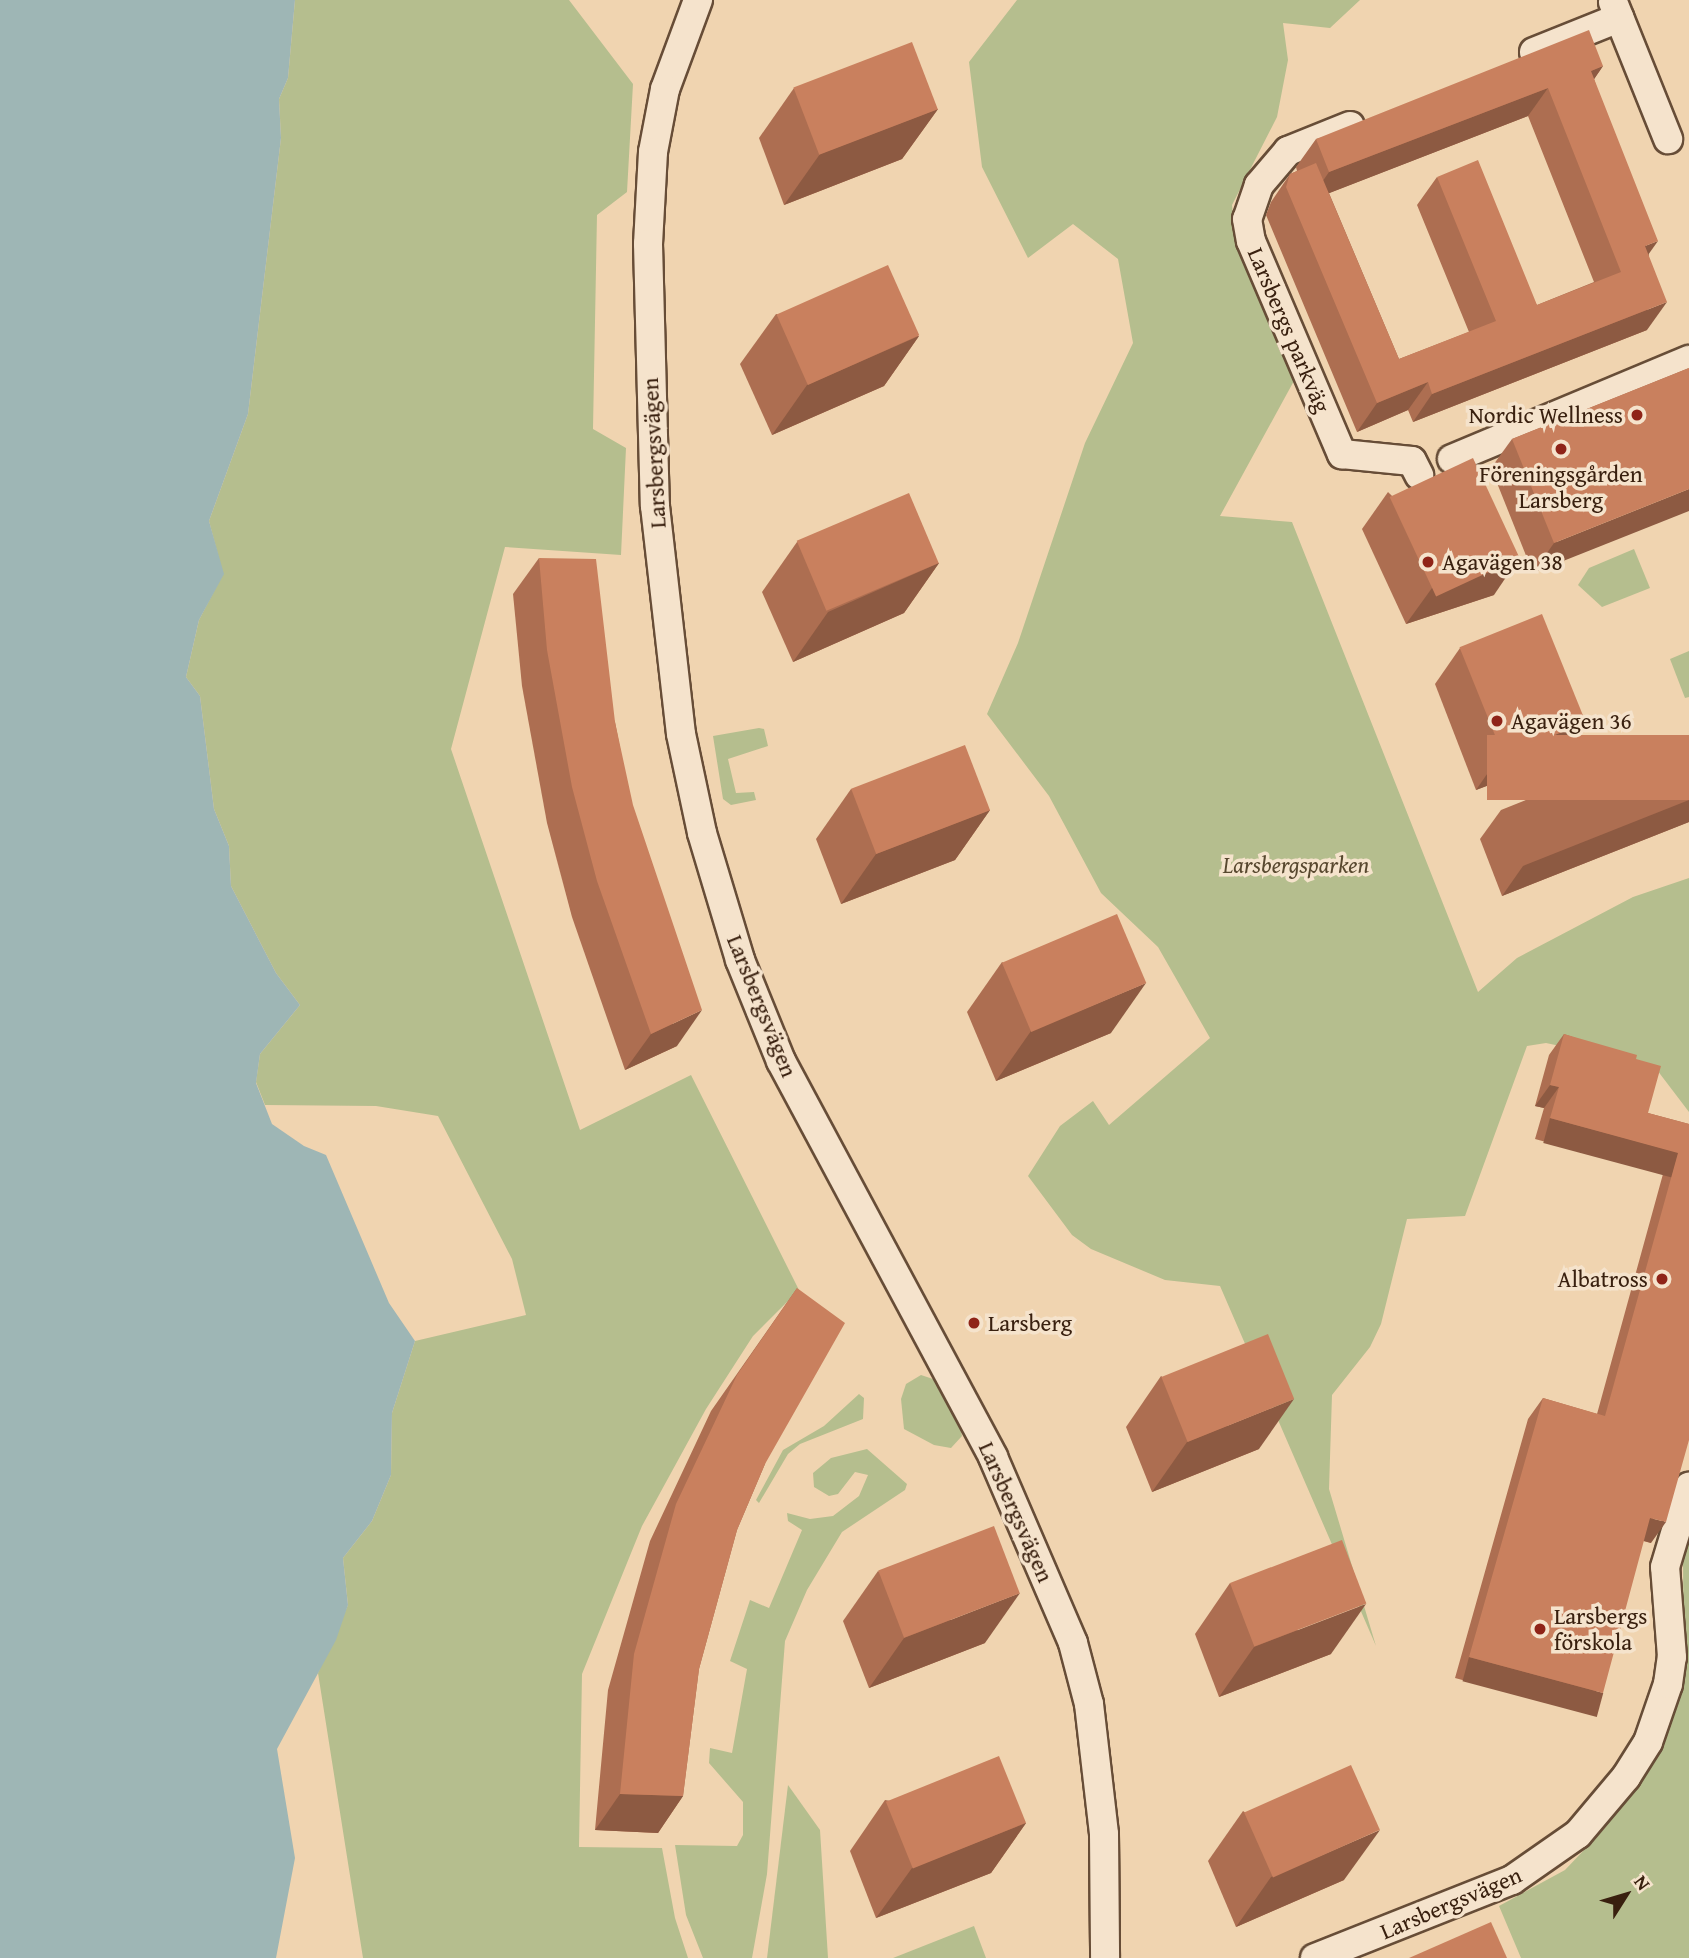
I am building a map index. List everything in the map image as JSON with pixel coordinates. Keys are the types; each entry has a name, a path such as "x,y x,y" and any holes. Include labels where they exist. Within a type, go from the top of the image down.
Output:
{"street":[{"name":"Larsbergsvägen","path":"698,0 665,89 653,152 648,244 652,452 672,684 681,734 702,833 740,960 781,1061 993,1457 1073,1643 1090,1704 1104,1834 1105,1958"},
{"path":"1504,64 1615,9 1668,139"},
{"name":"Larsbergs parkväg","path":"1377,115 1289,151 1259,185 1247,219 1251,241 1342,454 1412,461 1419,475"},
{"path":"1452,459 1689,360"},
{"name":"Larsbergsvägen","path":"1315,1958 1512,1880 1578,1834 1618,1787 1648,1742 1668,1684 1672,1657 1665,1567 1689,1488"}],"green space":[{"path":"295,0 569,0 633,84 627,192 597,215 593,429 626,448 621,555 505,547 451,749 580,1130 691,1075 799,1290 753,1336 706,1409 642,1526 582,1674 579,1847 662,1848 675,1918 688,1958 363,1958 318,1673 348,1605 343,1558 372,1521 391,1475 392,1413 415,1341 526,1315 512,1259 438,1116 376,1106 265,1105 256,1082 260,1054 300,1005 276,973 231,886 229,846 214,809 200,696 186,677 199,620 223,574 209,521 248,414 281,138 279,99 288,78"},
{"name":"Larsbergsparken","path":"1017,0 1360,0 1330,28 1283,23 1288,60 1277,117 1232,205 1236,244 1295,379 1220,516 1292,522 1478,992 1517,958 1633,897 1689,878 1689,1112 1654,1066 1546,1043 1527,1046 1465,1216 1407,1219 1381,1324 1370,1347 1332,1395 1329,1489 1376,1646 1220,1286 1165,1280 1091,1249 1072,1235 1028,1176 1060,1126 1093,1101 1109,1125 1210,1038 1158,947 1101,893 1049,796 987,714 1018,643 1085,443 1133,343 1118,259 1073,224 1028,258 982,167 969,62"},
{"path":"1634,549 1650,588 1602,607 1578,585 1589,568"},
{"path":"1689,651 1689,697 1685,698 1670,659"},
{"path":"764,729 768,746 728,759 736,793 754,792 756,800 731,805 723,799 713,736"},
{"path":"921,1375 936,1380 960,1427 962,1436 951,1448 934,1445 904,1429 901,1399 906,1384"},
{"path":"859,1394 864,1398 863,1419 800,1444 788,1454 759,1503 756,1500 783,1450 824,1426"},
{"path":"867,1449 907,1484 905,1490 842,1532 807,1590 785,1641 767,1874 752,1958 703,1958 686,1915 675,1845 737,1846 743,1835 743,1802 709,1763 710,1748 732,1753 747,1669 730,1661 750,1600 769,1608 802,1530 788,1521 787,1513 810,1519 833,1516 859,1496 868,1475 855,1472 838,1494 829,1496 814,1487 813,1473 831,1458"},
{"path":"1689,1535 1689,1958 1521,1958 1499,1906 1565,1870 1605,1828 1666,1739 1684,1681 1683,1560"},
{"path":"788,1785 820,1830 828,1958 767,1958"},
{"path":"974,1926 986,1958 893,1958"}],"water":[{"path":"0,0 295,0 288,78 279,99 281,138 248,414 209,521 224,574 199,620 186,677 200,696 214,809 229,846 231,886 276,973 300,1005 260,1054 256,1083 272,1124 304,1146 326,1155 389,1303 415,1341 392,1413 391,1475 372,1521 343,1558 348,1605 336,1640 277,1749 295,1858 276,1958 0,1958"}],"building":[{"path":"1589,30 1603,66 1591,71 1658,241 1645,246 1667,302 1432,394 1428,382 1377,403 1286,187 1290,174 1316,163 1399,359 1496,321 1437,177 1478,160 1537,305 1621,272 1548,88 1329,172 1316,139"},
{"path":"912,42 938,109 819,155 793,88"},
{"path":"888,265 919,335 808,385 777,315"},
{"path":"1689,368 1689,489 1554,543 1512,439"},
{"path":"1473,458 1519,558 1436,597 1390,497"},
{"path":"909,493 939,563 826,611 797,541"},
{"path":"539,558 596,559 615,722 633,805 702,1010 651,1034 597,881 572,787 547,650"},
{"path":"1542,614 1586,722 1503,756 1459,647"},
{"path":"1487,735 1689,735 1689,800 1487,800"},
{"path":"965,745 990,810 876,854 851,789"},
{"path":"1117,914 1146,983 1031,1032 1002,963"},
{"path":"1564,1034 1637,1055 1636,1059 1661,1066 1648,1113 1689,1124 1689,1440 1666,1522 1650,1518 1603,1693 1469,1657 1543,1398 1605,1416 1678,1153 1550,1118 1559,1087 1550,1085"},
{"path":"797,1288 845,1323 765,1464 737,1530 699,1669 683,1796 620,1794 634,1654 676,1504 737,1375"},
{"path":"1268,1334 1294,1399 1188,1442 1161,1377"},
{"path":"994,1526 1020,1593 904,1638 878,1570"},
{"path":"1342,1540 1366,1603 1254,1646 1230,1583"},
{"path":"999,1756 1026,1823 913,1868 886,1802"},
{"path":"1351,1765 1380,1830 1273,1877 1244,1813"},
{"path":"1491,1922 1507,1958 1409,1958"}],"place":[{"name":"Nordic Wellness","path":"1637,415"},
{"name":"Föreningsgården Larsberg","path":"1561,449"},
{"name":"Agavägen 38","path":"1428,562"},
{"name":"Agavägen 36","path":"1497,721"},
{"name":"Albatross","path":"1662,1279"},
{"name":"Larsberg","path":"974,1323"},
{"name":"Larsbergs förskola","path":"1540,1629"}]}
